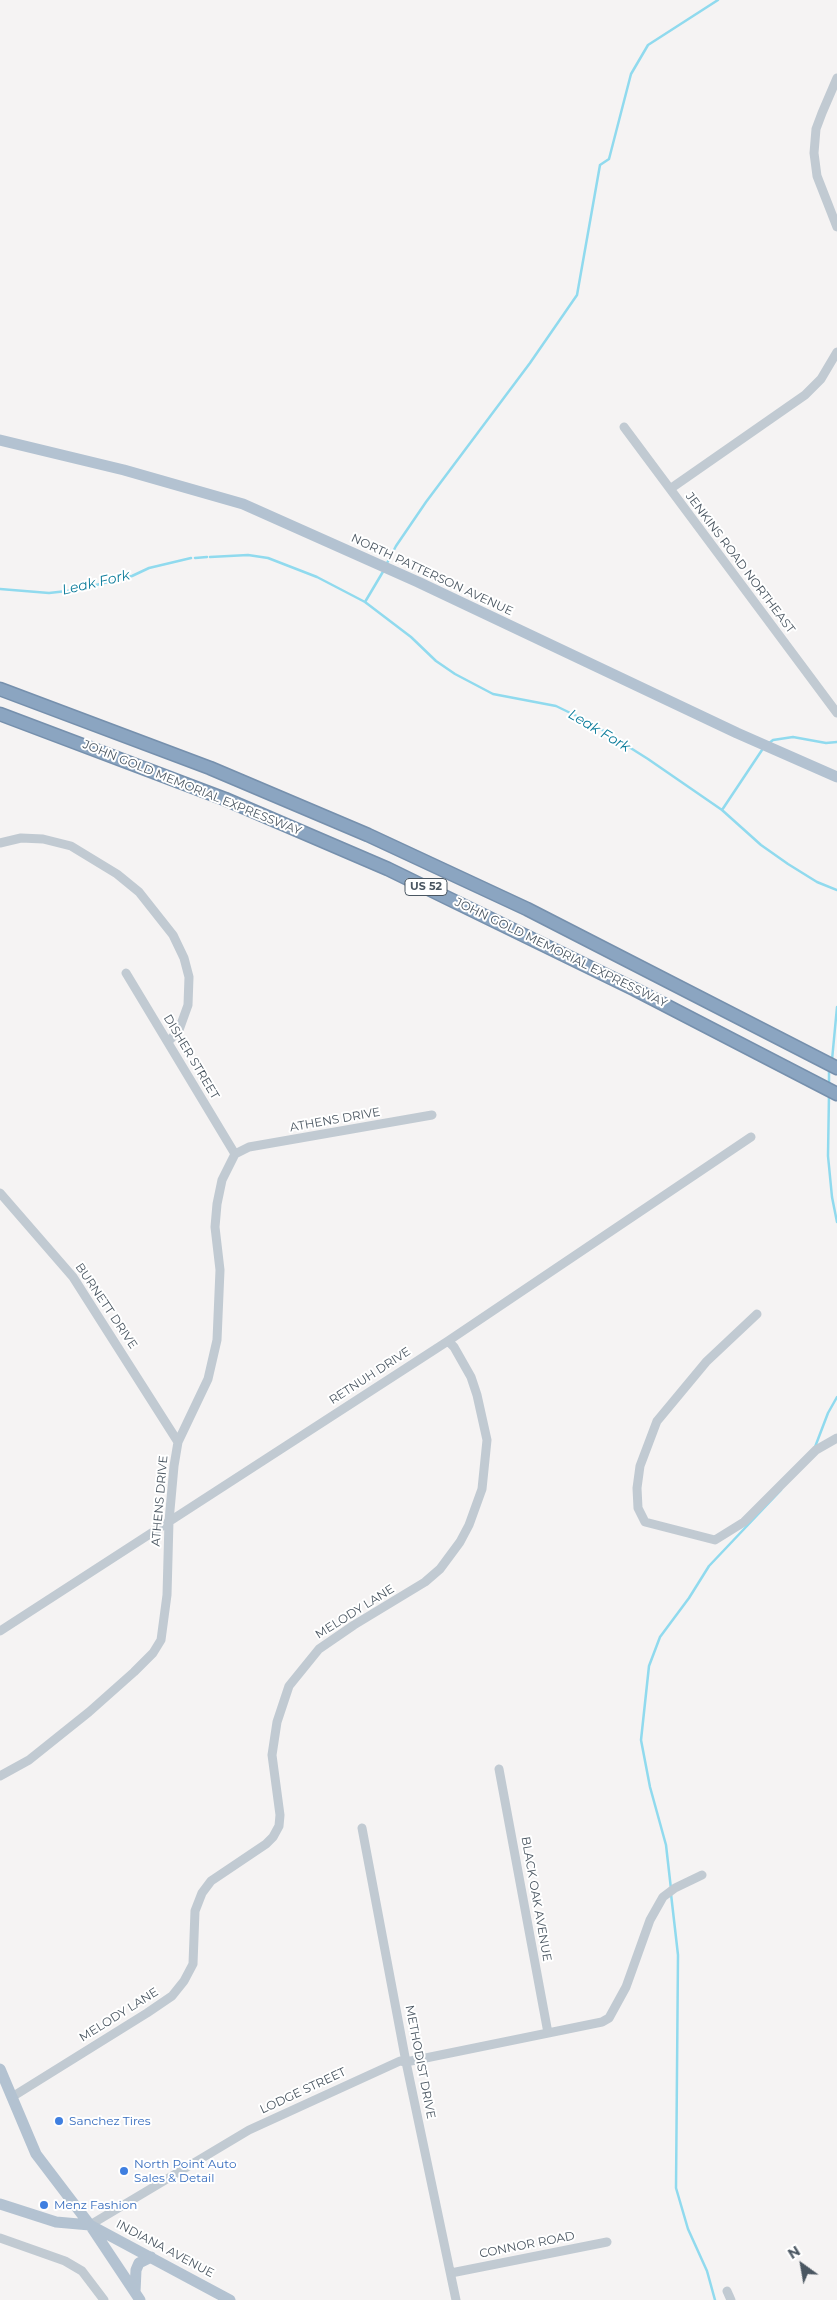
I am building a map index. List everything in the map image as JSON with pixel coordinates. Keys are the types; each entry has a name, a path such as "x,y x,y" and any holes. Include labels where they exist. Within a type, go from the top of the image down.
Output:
{"highway":[{"name":"JOHN GOLD MEMORIAL EXPRESSWAY","path":"0,689 210,768 377,839 527,909 837,1068"},
{"name":"JOHN GOLD MEMORIAL EXPRESSWAY","path":"0,714 225,799 388,869 625,984 837,1094"}],"main road":[{"name":"NORTH PATTERSON AVENUE","path":"0,440 124,470 243,504 418,582 736,733 837,777"},
{"path":"0,2069 36,2154 90,2225 137,2296"},
{"name":"INDIANA AVENUE","path":"0,2204 56,2222 90,2225 230,2300"},
{"path":"137,2296 136,2270 139,2263 151,2257"}],"street":[{"path":"837,78 816,129 814,153 817,176 837,227"},
{"path":"670,489 805,396 825,373 837,352"},
{"name":"JENKINS ROAD NORTHEAST","path":"624,427 837,713"},
{"path":"0,843 22,838 43,839 72,846 117,874 139,892 173,935 184,958 188,976 188,1004 179,1030 168,1042"},
{"name":"DISHER STREET","path":"126,973 235,1154"},
{"name":"ATHENS DRIVE","path":"0,1776 30,1760 45,1749 128,1678 158,1647 163,1632 167,1595 169,1521 178,1442 208,1379 217,1340 220,1270 215,1227 217,1204 222,1180 235,1154 249,1147 432,1115"},
{"name":"RETNUH DRIVE","path":"0,1631 448,1341 751,1137"},
{"name":"BURNETT DRIVE","path":"0,1193 73,1277 178,1442"},
{"path":"757,1314 706,1362 657,1422 640,1466 637,1488 638,1508 645,1522 715,1540 744,1522 816,1450 837,1438"},
{"name":"MELODY LANE","path":"12,2097 172,1996 190,1971 195,1957 195,1911 202,1893 211,1881 266,1844 274,1837 279,1826 280,1815 272,1755 277,1722 289,1686 319,1649 354,1625 425,1582 440,1569 460,1542 469,1525 482,1489 487,1440 471,1377 454,1347 448,1341"},
{"name":"BLACK OAK AVENUE","path":"499,1769 548,2033"},
{"name":"METHODIST DRIVE","path":"362,1828 406,2062 456,2300"},
{"name":"LODGE STREET","path":"90,2225 249,2130 400,2061 406,2062 602,2022 609,2018 626,1987 650,1920 663,1897 675,1888 702,1876"},
{"path":"0,2238 65,2261 82,2271 104,2300"},
{"name":"CONNOR ROAD","path":"451,2273 607,2242"}],"waterway":[{"path":"386,565 396,546 426,502 530,363 577,295 600,165 609,159 631,74 648,45 718,0"},
{"name":"Leak Fork","path":"210,557 248,555 268,558 317,577 365,602 411,637 436,661 455,674 493,694 556,706 591,723 648,759 722,810 761,845 788,864 817,882 837,890"},
{"name":"Leak Fork","path":"195,558 207,557"},
{"name":"Leak Fork","path":"0,589 49,593 76,590 132,576 149,568 191,558"},
{"path":"365,602 384,570"},
{"path":"768,744 773,740 793,737 826,743 837,742"},
{"path":"722,810 764,747"},
{"path":"832,1060 837,1007"},
{"path":"829,1070 829,1084"},
{"path":"829,1094 828,1156 832,1197 837,1222"},
{"path":"815,1447 828,1413 837,1397"},
{"path":"671,1889 666,1845 650,1787 641,1740 649,1666 660,1637 689,1598 709,1566 781,1490"},
{"path":"671,1894 678,1955 676,2188 688,2229 707,2271 715,2300"}],"place":[{"name":"Sanchez Tires","path":"59,2121"},
{"name":"North Point Auto Sales & Detail","path":"124,2171"},
{"name":"Menz Fashion","path":"44,2205"}]}
